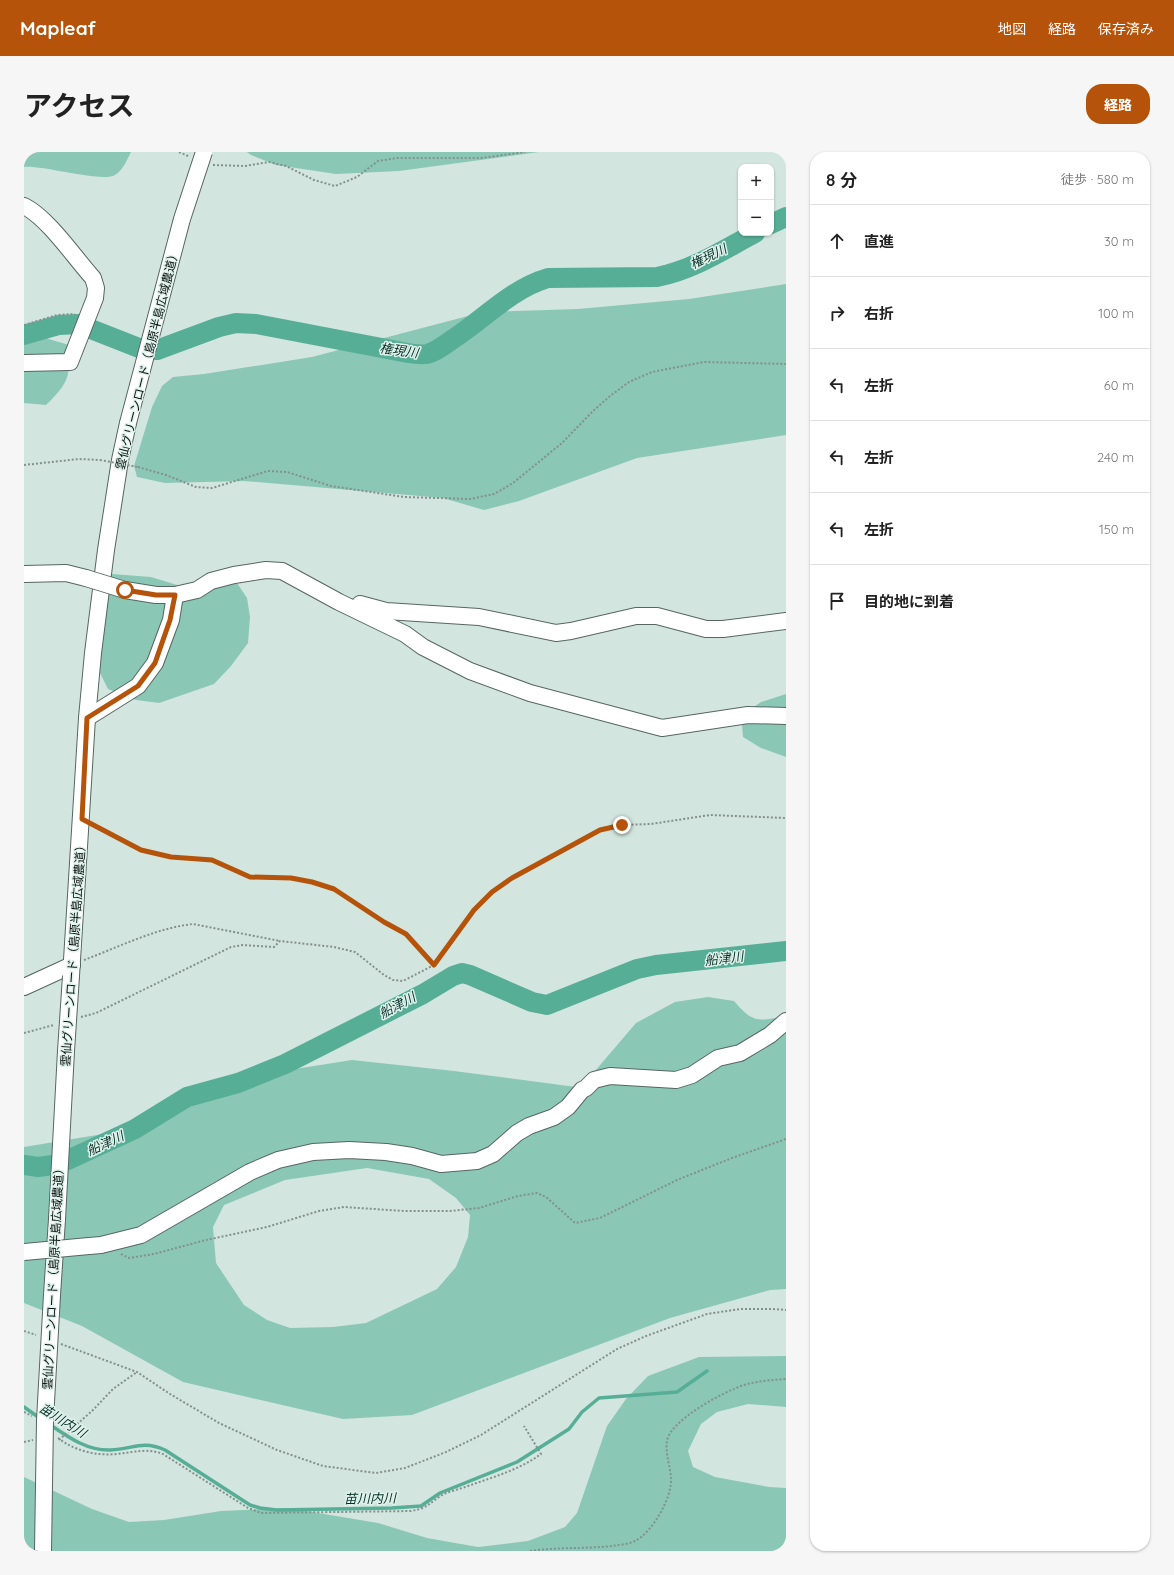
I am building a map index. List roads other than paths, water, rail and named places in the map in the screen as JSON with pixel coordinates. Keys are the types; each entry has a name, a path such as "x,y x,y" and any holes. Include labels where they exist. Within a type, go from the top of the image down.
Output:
{"street":[{"name":"雲仙グリーンロード（島原半島広域農道）","path":"43,1551 45,1420 71,971 82,819 87,718 93,653 106,550 120,460 128,423 182,219 201,158"},
{"path":"24,206 44,220 93,278 96,288 95,298 70,362 24,364"},
{"path":"24,574 66,573 125,590 156,595 175,595 197,590 211,581 266,570 282,571 339,602 406,634 423,648 470,671 530,693 662,728 748,715 786,716"},
{"path":"87,718 138,686 155,663 170,620 175,595"},
{"path":"339,602 346,600 386,611 480,617 556,633 636,616 657,616 706,629 723,629 786,621"},
{"path":"24,987 71,971"},
{"path":"24,1252 101,1245 141,1235 250,1172 278,1160 313,1152 349,1150 386,1152 412,1156 441,1164 477,1161 493,1154 517,1133 529,1126 554,1117 568,1107 582,1090 594,1080 610,1076 676,1080 692,1075 718,1058 740,1053 770,1035 786,1021"}],"waterway":[{"name":"権現川","path":"774,223 786,217"},
{"name":"権現川","path":"24,335 59,325 78,324 139,348 157,350 219,327 236,323 256,324 408,353 427,354 441,348 522,289 548,278 657,277 683,270 719,253 750,236"},
{"name":"船津川","path":"24,1165 38,1167 53,1165 70,1159 135,1129 187,1097 238,1083 285,1064 423,994 453,976 462,973 470,975 532,1002 547,1005 637,969 656,965 786,951"},
{"name":"苗川内川","path":"49,1424 63,1434 86,1446 102,1450 144,1445 165,1450 250,1505 260,1508 277,1510 421,1506 440,1493 517,1462 569,1429 582,1412 599,1398 677,1392 707,1371"},
{"name":"苗川内川","path":"24,1407 41,1419"}]}
